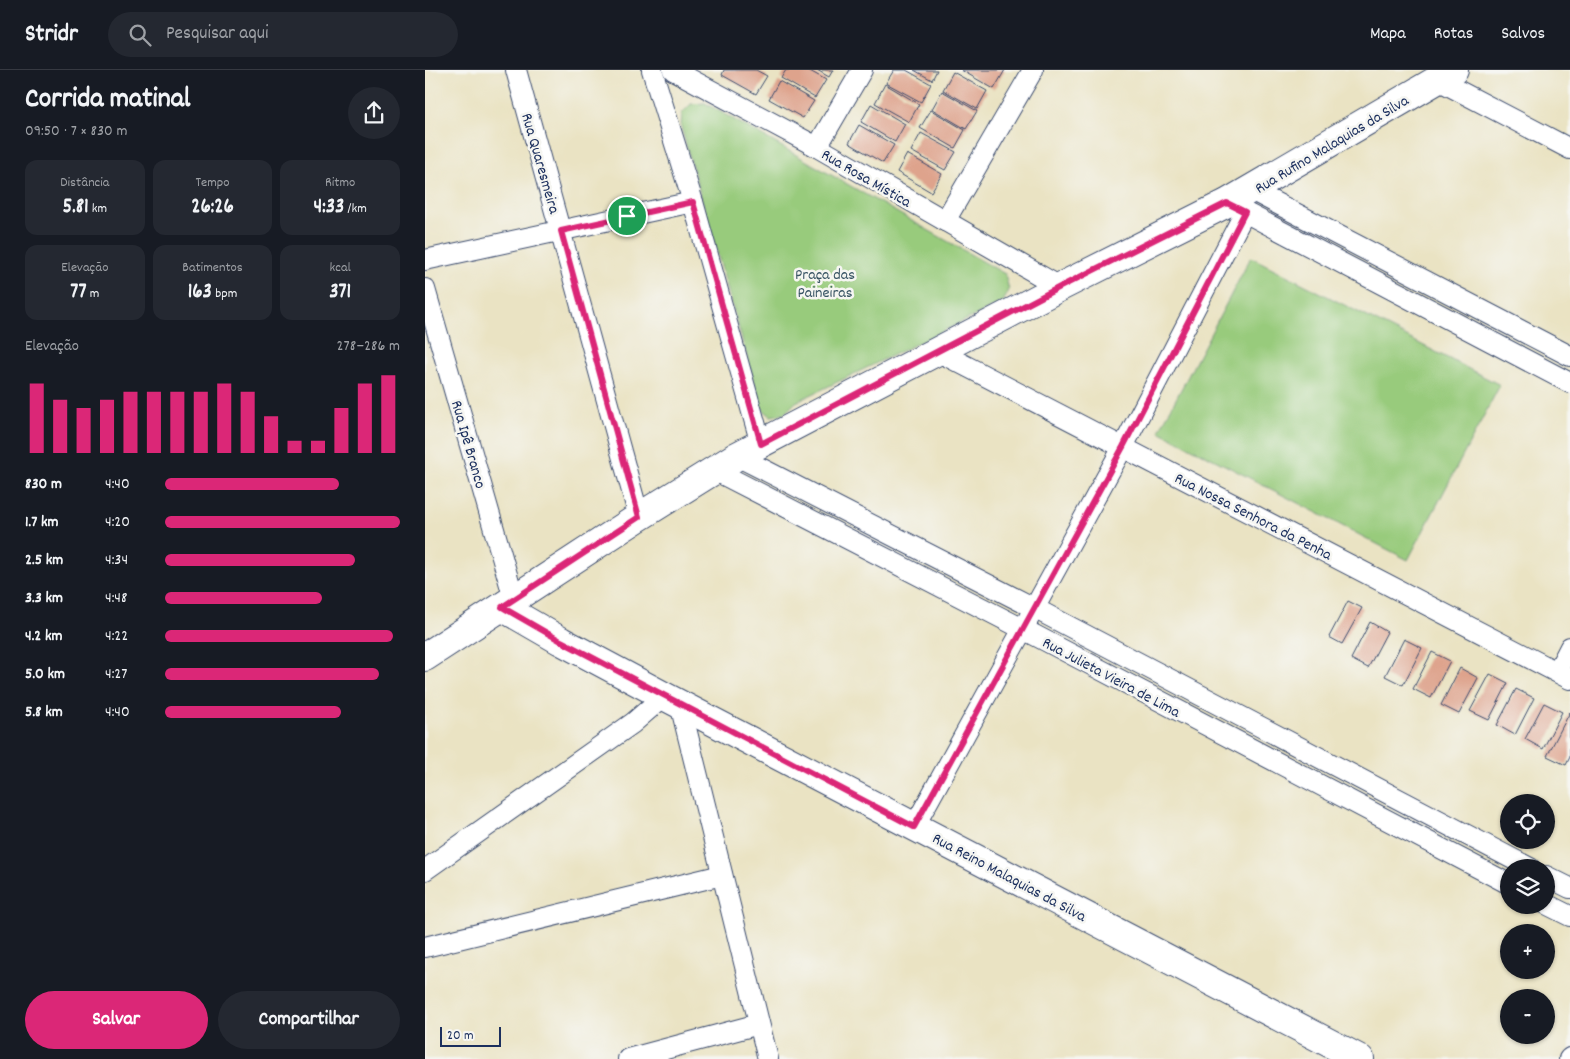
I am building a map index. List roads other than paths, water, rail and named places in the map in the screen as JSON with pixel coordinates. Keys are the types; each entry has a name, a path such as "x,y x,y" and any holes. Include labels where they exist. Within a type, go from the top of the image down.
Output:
{"street":[{"name":"Rua Quaresmeira","path":"516,70 639,517"},
{"path":"652,70 693,202 761,444"},
{"name":"Rua Rosa Mística","path":"673,70 697,76 1060,287"},
{"path":"817,147 862,70"},
{"path":"945,221 1033,70"},
{"path":"1446,75 1570,149"},
{"name":"Rua Rufino Malaquias da Silva","path":"425,657 639,517 737,456 1060,287 1241,202 1446,75"},
{"path":"425,260 693,202"},
{"path":"1241,202 1570,356"},
{"path":"1241,202 1570,384"},
{"path":"914,827 1123,447 1241,202"},
{"name":"Rua Ipê Branco","path":"425,289 508,603"},
{"name":"Rua Nossa Senhora da Penha","path":"937,351 1563,676"},
{"name":"Rua Julieta Vieira de Lima","path":"737,456 1035,608 1513,859"},
{"name":"Rua Julieta Vieira de Lima","path":"714,470 1023,629 1500,879"},
{"name":"Rua Reino Malaquias da Silva","path":"508,603 561,641 1360,1059"},
{"path":"1563,676 1570,647"},
{"path":"425,870 633,724 672,700 722,876 767,1059"},
{"path":"425,947 722,876"},
{"path":"1555,880 1570,888"},
{"path":"1555,908 1570,916"},
{"path":"628,1059 759,1024"}],"park label":[{"name":"Praça das Paineiras","path":"825,282"}]}
